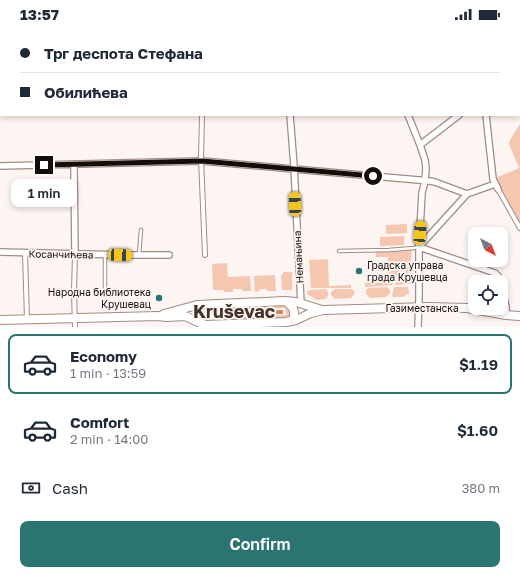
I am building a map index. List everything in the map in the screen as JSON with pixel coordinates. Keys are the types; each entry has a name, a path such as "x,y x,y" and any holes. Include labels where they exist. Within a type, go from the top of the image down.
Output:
{"main road":[{"path":"285,301 294,309 294,317"},
{"path":"158,316 193,305 285,301 323,310"},
{"path":"202,324 196,317 197,310 206,304"},
{"path":"286,322 298,313 301,304"},
{"name":"Газиместанска","path":"323,310 429,306 468,308"},
{"path":"0,320 185,316 205,325 218,326 286,322 323,310"},
{"name":"Газиместанска","path":"508,314 520,316"}],"street":[{"path":"202,116 205,255"},
{"name":"Немањина","path":"290,116 301,304"},
{"path":"408,116 420,145 426,168 422,193 419,247 418,327"},
{"path":"420,145 458,116"},
{"path":"486,116 493,179 520,228"},
{"path":"0,166 202,161 425,180 435,182 467,194"},
{"path":"74,165 75,327"},
{"path":"419,247 467,194 496,186"},
{"path":"419,247 495,273 497,275"},
{"name":"Косанчићева","path":"0,252 169,255"},
{"path":"24,253 27,319"}],"lane":[{"path":"139,255 141,230"},
{"path":"339,251 389,250 419,247"},
{"path":"105,255 106,290"}],"shaded area":[{"path":"520,124 520,228 493,179 519,168 509,144"},
{"path":"407,224 407,233 386,234 386,225"},
{"path":"404,236 404,245 380,246 380,237"},
{"path":"412,248 411,260 397,276 392,285 365,287 365,283 388,282 388,257 376,257 376,250"},
{"path":"328,259 329,286 351,285 351,288 311,288 309,260"},
{"path":"227,263 228,277 250,276 251,291 242,291 242,289 233,289 233,292 213,290 212,264"},
{"path":"411,264 412,284 395,285 399,276"},
{"path":"284,272 292,272 292,290 282,290 281,276"},
{"path":"274,275 276,291 260,289 259,291 255,292 254,276"},
{"path":"387,287 390,290 390,293 386,297 370,298 366,294 366,290 369,288"},
{"path":"394,287 408,287 409,293 403,297 393,297"},
{"path":"326,289 328,296 325,299 316,300 308,295 307,291 310,290"},
{"path":"335,289 351,289 355,293 351,298 335,299 331,295 331,292"},
{"path":"285,305 290,307 291,316 287,318 231,320 231,317 286,315 285,308 231,310 231,307"},
{"path":"283,310 283,314 235,315 235,312"}],"place":[{"name":"Градска управа града Крушевца","path":"359,271"},
{"name":"Народна библиотека Крушевац","path":"159,298"}],"district":[{"name":"Kruševac","path":"234,312"}],"route":[{"path":"44,165 202,161 373,176"}]}
